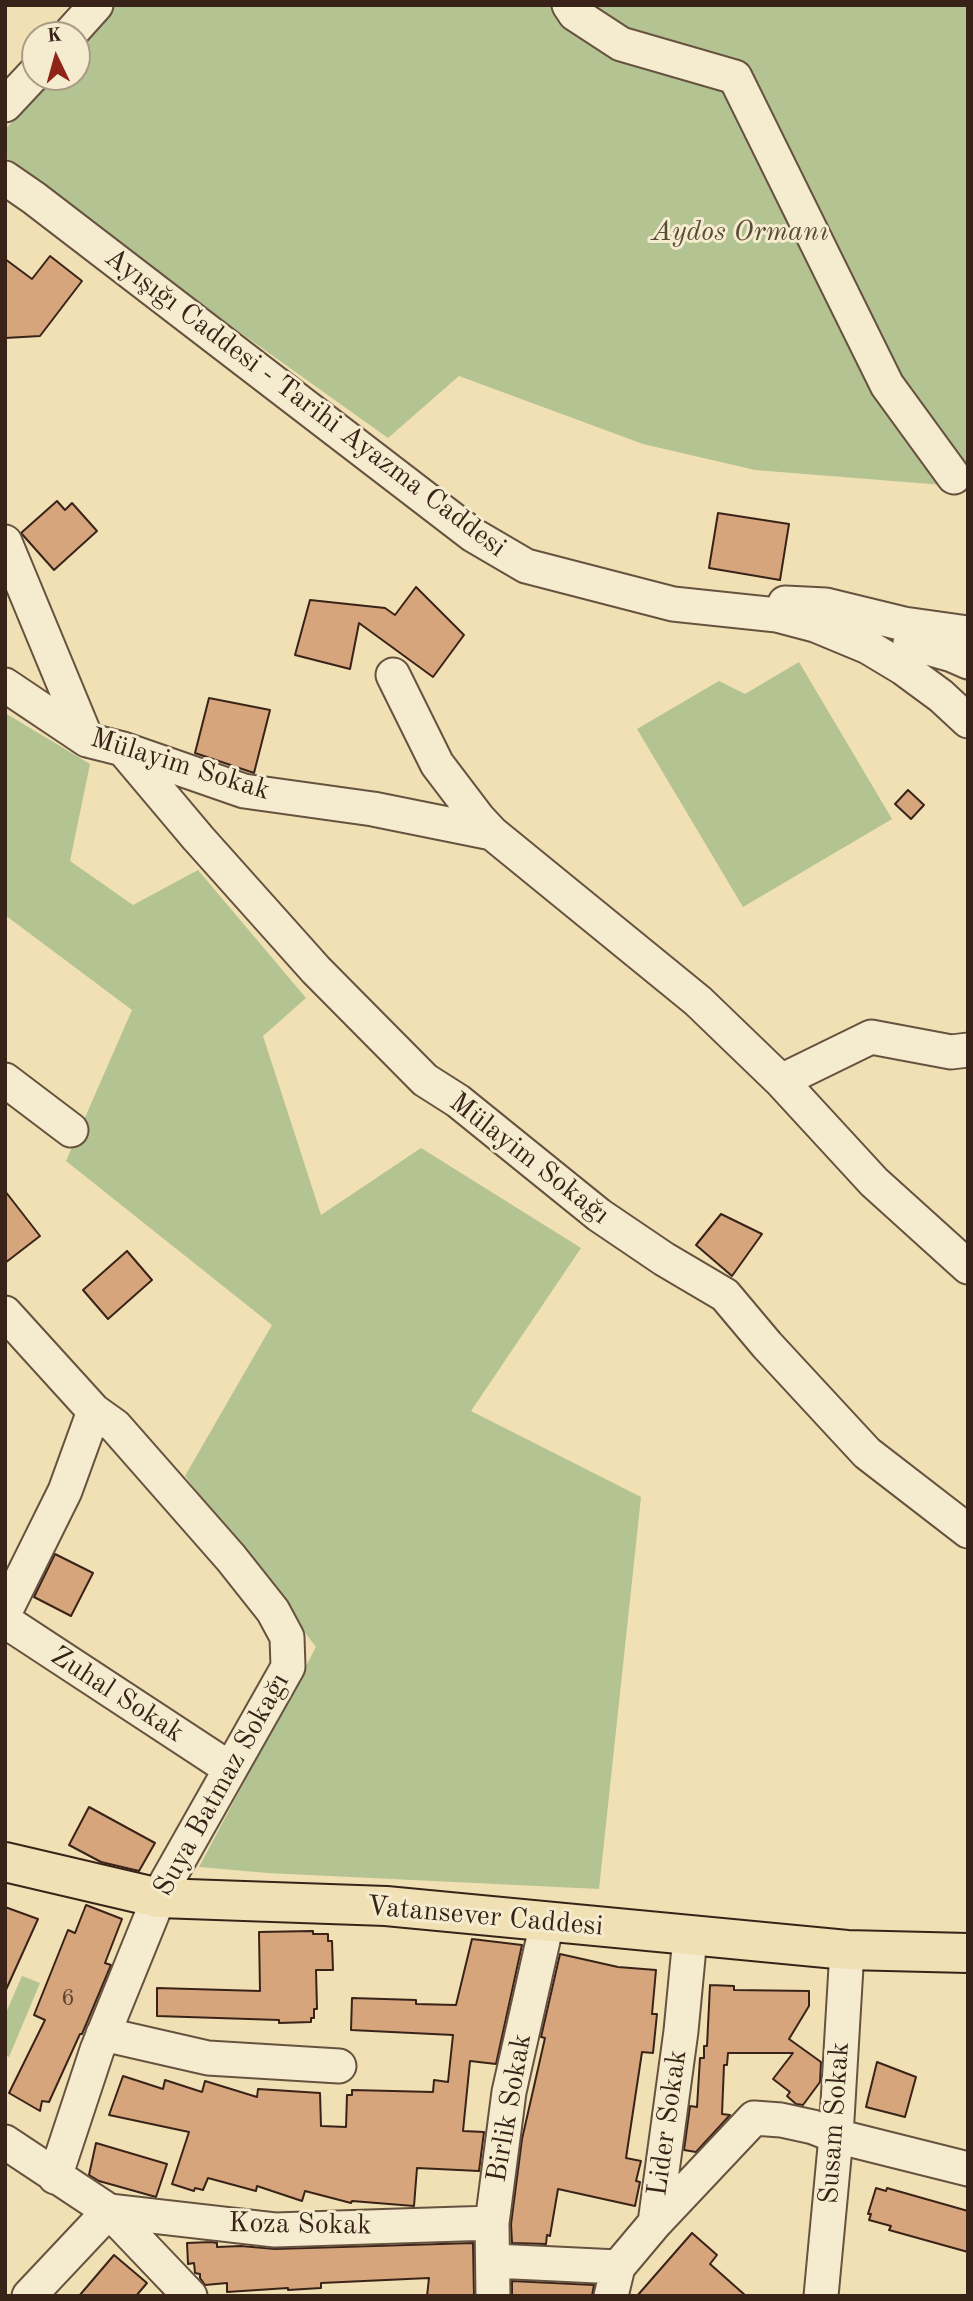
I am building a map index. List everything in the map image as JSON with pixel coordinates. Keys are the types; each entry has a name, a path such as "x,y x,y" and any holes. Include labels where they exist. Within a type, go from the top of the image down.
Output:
{"main road":[{"name":"Vatansever Caddesi","path":"5,1862 159,1898 386,1906 847,1950 968,1953"}],"street":[{"path":"82,21 96,5"},
{"path":"569,5 576,14 621,44 735,77 887,384 954,477"},
{"path":"5,105 21,88"},
{"name":"Ayışığı Caddesi - Tarihi Ayazma Caddesi","path":"5,178 473,535 526,566 673,604 777,615 815,625 868,647 903,668 941,696 968,721"},
{"path":"5,542 87,740"},
{"path":"709,608 765,603 816,604 904,624 968,634"},
{"path":"815,625 915,643 968,662"},
{"path":"393,675 437,764 492,833 698,1001 781,1081 874,1182 968,1267"},
{"name":"Mülayim Sokak","path":"5,685 87,740 123,749 244,791 373,809 492,833"},
{"name":"Mülayim Sokağı","path":"123,749 316,970 425,1080 468,1109 598,1215 725,1295 767,1345 867,1453 968,1531"},
{"path":"781,1081 870,1037 951,1052 968,1050"},
{"path":"5,1080 71,1130"},
{"name":"Suya Batmaz Sokağı","path":"5,1313 94,1411 115,1426 230,1558 272,1611 287,1637 288,1667 229,1768 159,1898 103,2034 55,2176"},
{"path":"5,1612 65,1491 94,1411"},
{"path":"930,1503 968,1503"},
{"name":"Zuhal Sokak","path":"5,1621 229,1768"},
{"name":"Birlik Sokak","path":"493,2296 492,2223 509,2092 547,1923"},
{"name":"Lider Sokak","path":"614,2281 655,2223 681,2031 690,1937"},
{"name":"Susam Sokak","path":"821,2296 836,2136 847,1950"},
{"path":"103,2034 208,2058 339,2066"},
{"path":"655,2223 754,2118 813,2127 836,2136 968,2169"},
{"path":"5,2142 109,2211 190,2296"},
{"path":"29,2296 109,2211"},
{"name":"Koza Sokak","path":"109,2211 275,2230 492,2223"},
{"path":"494,2261 614,2281"}],"green space":[{"name":"Aydos Ormanı","path":"110,5 968,5 968,487 755,470 643,444 459,376 388,438 147,266 5,157 5,130 38,91 91,91 91,28"},
{"path":"799,662 892,819 743,907 637,729 719,681 745,694"},
{"path":"5,713 90,764 70,861 133,905 198,870 306,998 263,1036 321,1215 421,1148 581,1248 471,1411 641,1497 599,1889 268,1873 199,1867 316,1647 185,1476 272,1325 66,1161 132,1010 5,915"},
{"path":"22,1976 40,1983 9,2057 5,2055 5,2015"}],"building":[{"path":"50,256 82,281 40,336 5,338 5,259 32,279"},
{"path":"57,501 65,510 72,503 97,531 54,570 21,533"},
{"path":"718,513 789,524 780,580 709,568"},
{"path":"416,587 464,635 433,677 359,623 350,669 295,655 310,600 385,608 395,615"},
{"path":"209,698 270,710 254,773 195,753"},
{"path":"908,790 924,805 911,819 895,804"},
{"path":"5,1191 40,1236 5,1263"},
{"path":"721,1214 762,1234 732,1276 696,1245"},
{"path":"127,1251 152,1280 108,1319 83,1290"},
{"path":"55,1554 93,1573 71,1616 34,1597"},
{"path":"89,1807 155,1843 139,1871 101,1862 69,1845"},
{"path":"86,1905 122,1919 105,1963 111,1965 82,2034 49,2102 42,2101 40,2111 9,2093 45,2020 34,2015 68,1930 75,1933"},
{"path":"5,1907 38,1919 5,1992"},
{"path":"313,1931 313,1934 328,1934 328,1941 332,1941 333,1970 316,1970 317,2009 314,2009 311,2022 279,2023 279,2020 157,2016 157,1988 260,1991 259,1932"},
{"path":"472,1939 522,1945 496,2064 470,2061 463,2131 484,2132 479,2171 417,2168 414,2206 351,2203 305,2191 302,2201 257,2186 256,2191 208,2178 203,2190 195,2188 194,2191 172,2184 189,2132 109,2115 123,2076 163,2089 165,2080 202,2092 205,2081 257,2097 258,2089 320,2093 321,2126 346,2127 347,2095 352,2095 352,2090 433,2092 434,2080 448,2082 453,2035 351,2030 352,1998 416,2000 416,2004 456,2005"},
{"path":"560,1954 618,1967 656,1970 652,2014 657,2014 653,2053 642,2052 626,2158 641,2161 636,2181 640,2182 635,2206 558,2189 550,2236 547,2235 546,2244 512,2243 511,2224 522,2139 545,2038 541,2037"},
{"path":"710,1985 734,1986 734,1990 809,1991 809,2006 789,2039 821,2062 820,2082 803,2105 796,2104 787,2096 790,2092 773,2079 793,2053 728,2053 727,2065 724,2065 722,2114 730,2115 696,2152 684,2150 690,2106 697,2107 700,2058 704,2058 704,2046 707,2046"},
{"path":"877,2062 916,2077 905,2117 866,2107"},
{"path":"96,2143 167,2164 156,2197 99,2181 89,2175"},
{"path":"876,2188 886,2191 887,2188 968,2211 968,2252 889,2230 891,2226 869,2220 871,2214 868,2214"},
{"path":"692,2233 717,2255 710,2264 746,2296 637,2296"},
{"path":"187,2243 217,2243 217,2247 275,2249 473,2243 474,2296 427,2296 429,2278 321,2283 321,2288 227,2292 227,2283 205,2285 200,2274 195,2273 194,2263 188,2264"},
{"path":"114,2255 147,2283 136,2296 79,2296"},
{"path":"512,2281 594,2285 592,2296 512,2296"}]}
